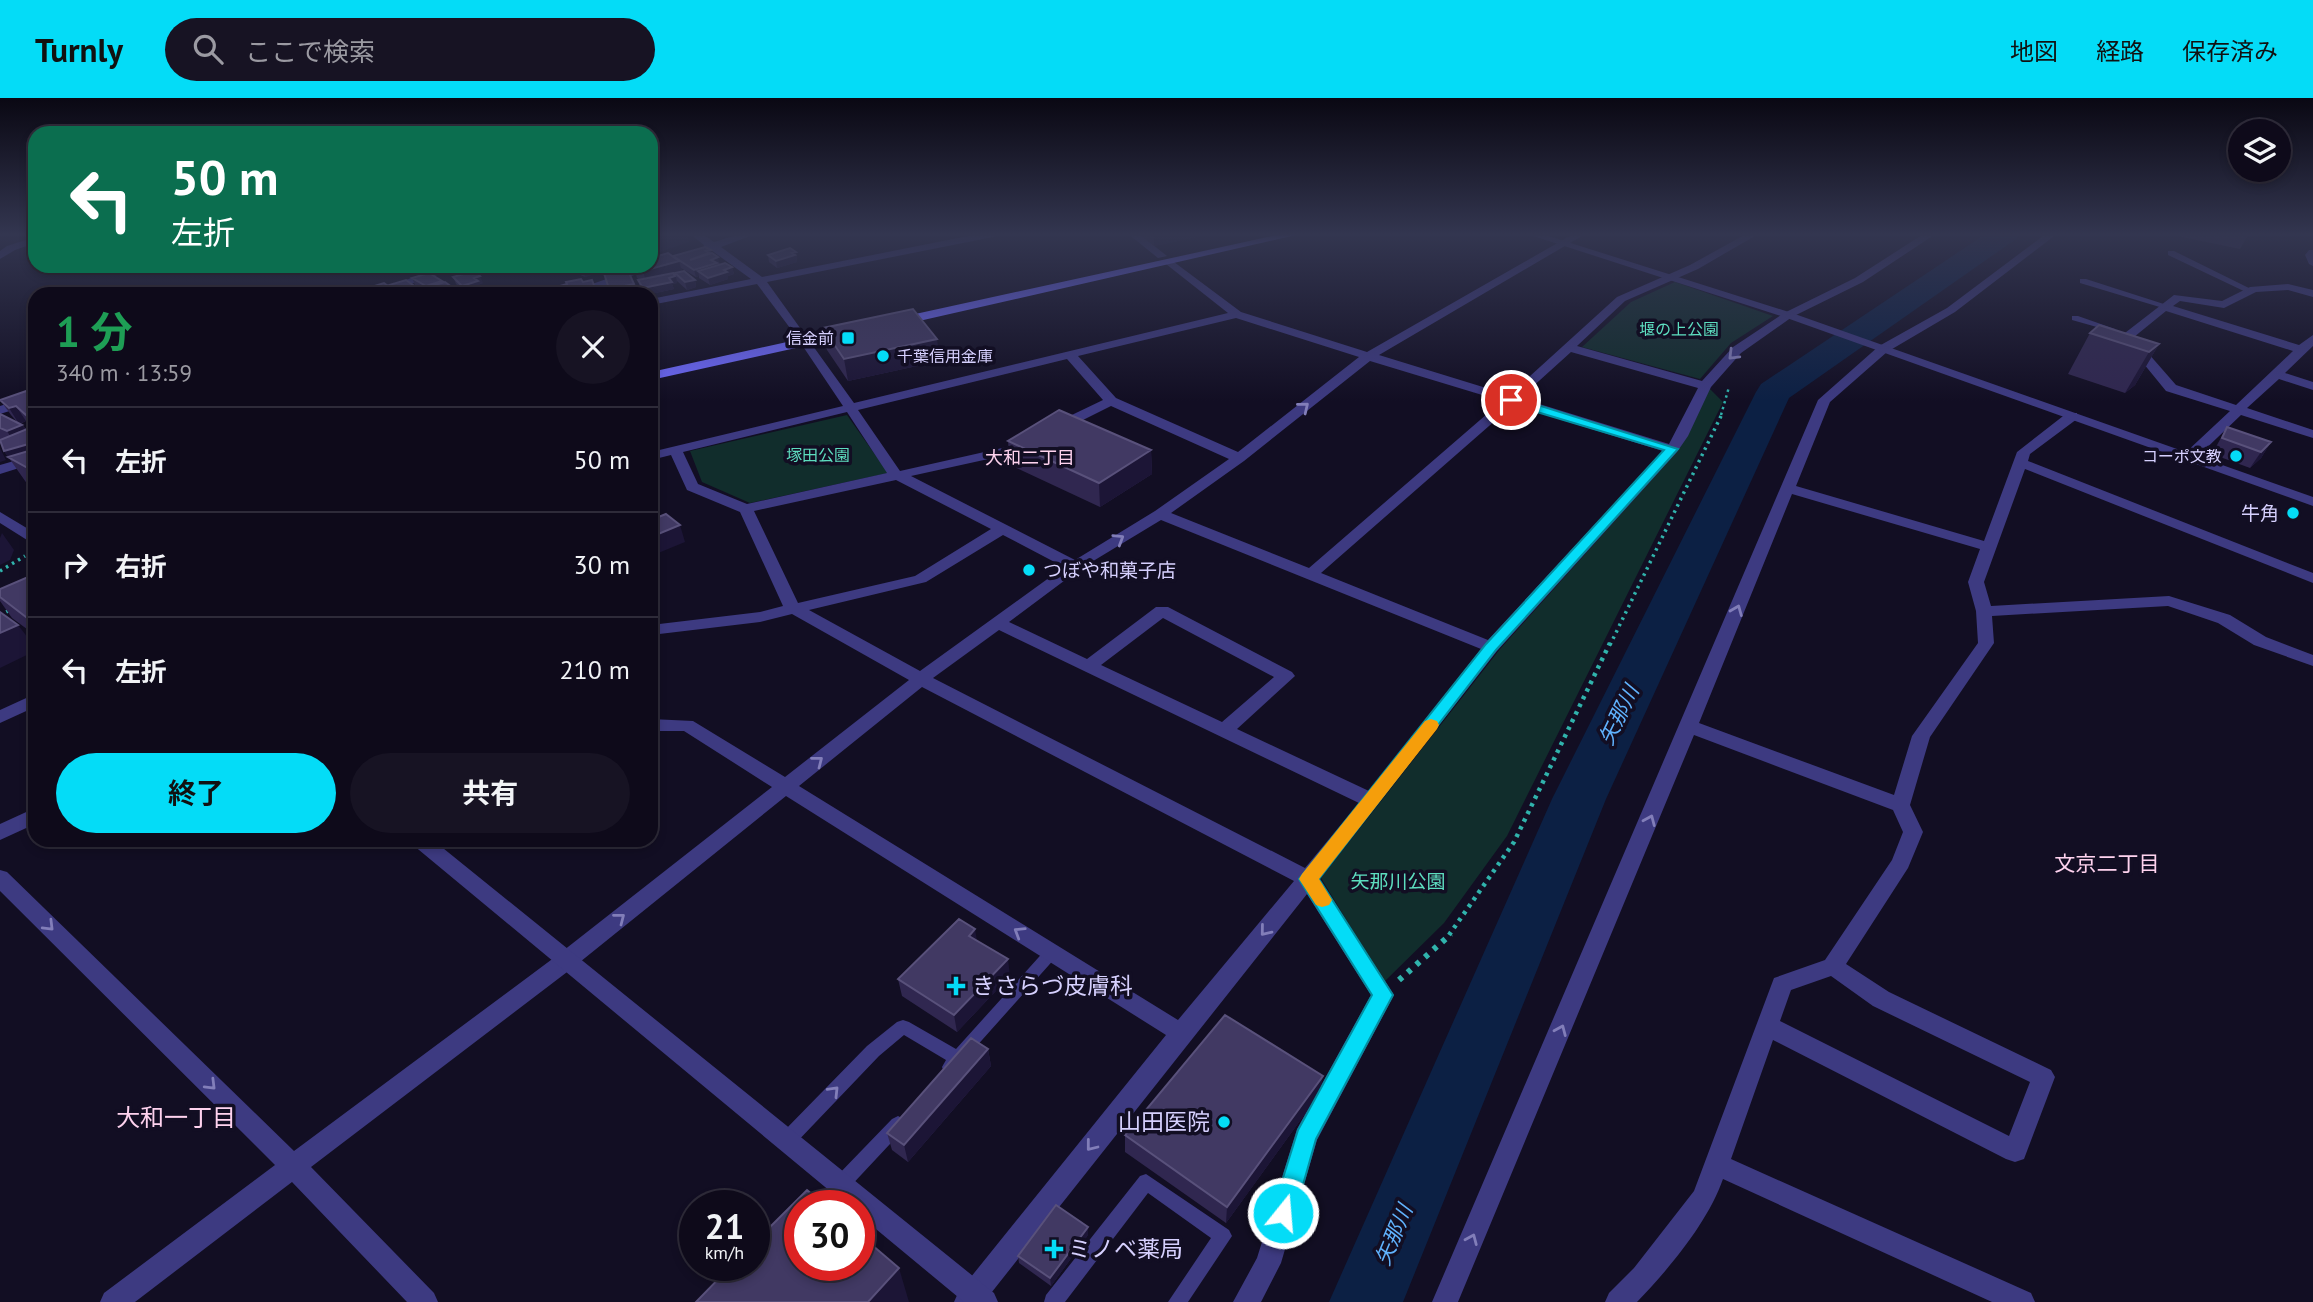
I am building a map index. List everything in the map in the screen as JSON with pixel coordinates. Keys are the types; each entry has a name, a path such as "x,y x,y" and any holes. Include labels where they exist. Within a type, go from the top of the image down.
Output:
{"main road":[{"path":"886,320 1027,289"},
{"path":"658,374 860,325"},
{"path":"658,365 804,338"}],"street":[{"path":"658,301 714,289"},
{"path":"767,289 852,407 895,474 1075,566"},
{"path":"1205,289 1237,314 1367,357 1672,449"},
{"path":"113,1302 567,960 921,679 1075,566 1160,514 1239,458 1367,357 1482,289"},
{"path":"1311,574 1511,400 1620,299 1642,289"},
{"path":"1708,289 1788,315 2313,502"},
{"path":"429,847 841,1184 975,1299 1181,1033 1372,801 1491,647 1672,449 1705,386 1737,350 1788,315 1840,289"},
{"path":"1445,1302 1824,400 1883,349 1951,310 1979,289"},
{"path":"2268,289 2251,291 2224,305 2178,296 2127,336 2171,388 2313,434"},
{"path":"2296,289 2313,294"},
{"path":"2165,307 2302,350"},
{"path":"658,454 1237,314"},
{"path":"2189,457 2313,339"},
{"path":"1568,347 1705,386"},
{"path":"1069,355 1111,401 1239,458"},
{"path":"2277,374 2313,386"},
{"path":"2,406 28,400"},
{"path":"675,450 692,487 746,509 1015,449 1111,401"},
{"path":"1618,1302 1643,1277 1704,1198 1782,984 1833,966 1901,863 1913,832 1900,805 1921,736 1986,643 1984,611 1976,582 2024,452 2072,416"},
{"path":"0,470 28,461"},
{"path":"2020,463 2313,578"},
{"path":"1788,488 1989,547"},
{"path":"746,509 792,608 921,679 1308,879 1383,995 1306,1137 1268,1263 1246,1302"},
{"path":"1160,514 1491,647"},
{"path":"0,516 28,535"},
{"path":"658,629 760,617 920,579 1002,529"},
{"path":"1984,611 2169,601 2224,619 2260,641 2313,661"},
{"path":"1089,667 1162,611 1286,676 1224,731"},
{"path":"998,623 1372,801"},
{"path":"0,717 28,703"},
{"path":"658,725 687,725 784,788 1181,1033"},
{"path":"1689,726 1900,805"},
{"path":"0,833 28,819"},
{"path":"0,878 294,1167 425,1302"},
{"path":"1767,1026 2015,1151 2043,1077 1881,999 1833,966"},
{"path":"1716,1164 2022,1302"}],"lane":[{"path":"2109,289 2165,307"},
{"path":"2247,289 2251,291"},
{"path":"2075,318 2129,334"},
{"path":"940,1078 1052,952"},
{"path":"787,1140 873,1051 902,1027 958,1058"},
{"path":"841,1184 912,1109"},
{"path":"1053,1302 1146,1182 1223,1236 1177,1302"}],"path":[{"path":"1383,995 1449,936 1514,842 1726,405 1737,350"},
{"path":"0,570 25,556"},
{"path":"0,615 23,603"}],"green space":[{"name":"堰の上公園","path":"1659,289 1696,289 1773,316 1731,343 1700,379 1582,347 1631,302"},
{"name":"矢那川公園","path":"1708,387 1723,402 1507,836 1444,923 1384,982 1321,878 1500,649 1678,450"},
{"name":"塚田公園","path":"847,415 888,473 750,503 702,482 690,451"}],"building":[{"path":"913,309 937,339 844,359 823,328"},
{"path":"2099,325 2159,344 2149,352 2090,333"},
{"path":"28,390 28,414 16,406 9,408 0,400"},
{"path":"1059,410 1151,450 1099,483 1008,441"},
{"path":"0,414 22,425 7,431 0,428"},
{"path":"2227,427 2271,442 2261,452 2222,438"},
{"path":"27,429 28,432 28,444 4,451 0,440"},
{"path":"28,451 28,468 8,457"},
{"path":"666,514 680,525 658,534 658,517"},
{"path":"28,577 28,619 0,597 0,589"},
{"path":"0,612 18,625 0,633"},
{"name":"きさらづ皮膚科","path":"959,919 975,929 969,936 1008,959 954,1015 898,979"},
{"name":"山田医院","path":"1225,1015 1323,1076 1227,1207 1125,1135"},
{"path":"971,1038 988,1049 904,1145 887,1133"},
{"name":"ミノベ薬局","path":"1056,1205 1088,1227 1050,1278 1018,1256"},
{"path":"784,1213 784,1281 875,1281 875,1248 899,1268 868,1302 696,1302 716,1281 770,1281 770,1227"}],"waterway":[{"name":"矢那川","path":"1366,1302 1579,799 1774,392 1924,289"}],"slow traffic":[{"path":"1322,900 1308,879 1431,725"}],"place":[{"name":"信金前","path":"848,338"},
{"name":"千葉信用金庫","path":"883,356"},
{"name":"コーポ文教","path":"2236,456"},
{"name":"牛角","path":"2293,513"},
{"name":"つぼや和菓子店","path":"1029,570"},
{"name":"きさらづ皮膚科","path":"956,986"},
{"name":"山田医院","path":"1224,1122"},
{"name":"ミノベ薬局","path":"1054,1249"}],"district":[{"name":"大和二丁目","path":"1030,458"},
{"name":"文京二丁目","path":"2107,864"},
{"name":"大和一丁目","path":"176,1118"}],"route":[{"path":"1283,1213 1306,1137 1383,995 1308,879 1491,647 1672,449 1511,400"}]}
